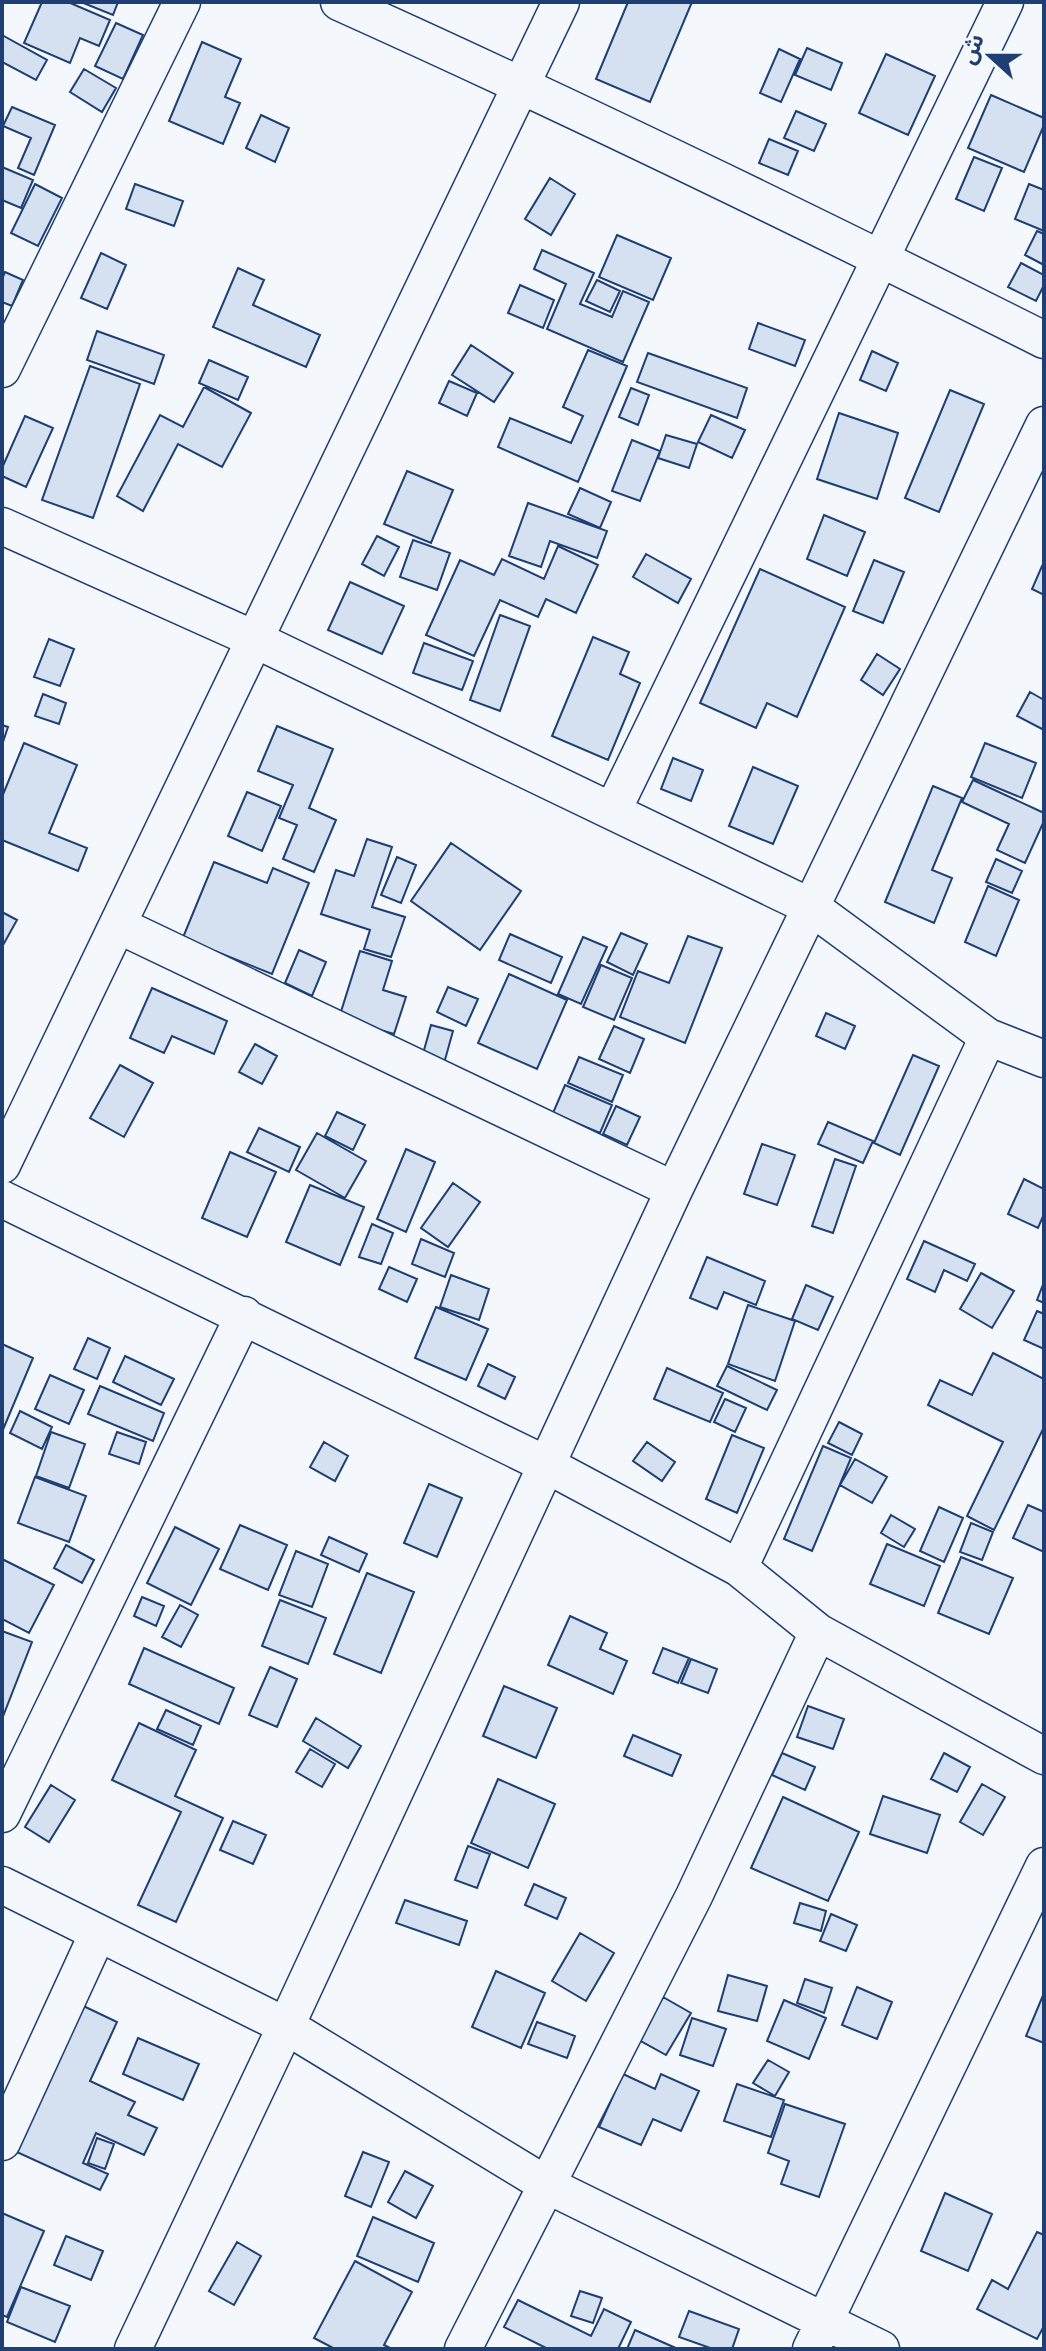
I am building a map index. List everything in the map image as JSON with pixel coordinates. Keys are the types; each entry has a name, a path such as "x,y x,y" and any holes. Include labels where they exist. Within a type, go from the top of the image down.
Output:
{"street":[{"path":"2,369 182,2"},
{"path":"339,2 520,84 880,257 1044,340"},
{"path":"2,1165 561,2"},
{"path":"613,810 1005,2"},
{"path":"133,2349 674,1190 1044,425"},
{"path":"2,526 254,639 811,907 988,1037 1044,1059"},
{"path":"118,925 674,1190"},
{"path":"739,1568 988,1037"},
{"path":"2,1199 545,1464 739,1568 818,1632 1044,1756"},
{"path":"2,1814 244,1315"},
{"path":"463,2349 694,1896 818,1632"},
{"path":"818,2335 1044,1866"},
{"path":"2,1885 286,2026 547,2185 818,2335 881,2349"},
{"path":"2,2142 98,1933"}],"building":[{"path":"42,2 68,2 110,20 99,46 80,38 70,63 24,43"},
{"path":"81,2 118,2 113,15"},
{"path":"628,2 692,2 650,102 596,79"},
{"path":"116,23 143,35 123,79 95,66"},
{"path":"2,35 47,60 36,80 2,62"},
{"path":"202,42 241,59 225,97 240,103 223,144 169,121"},
{"path":"807,48 842,63 831,90 795,75"},
{"path":"779,49 800,59 781,102 760,93"},
{"path":"886,54 935,76 908,135 859,113"},
{"path":"84,69 116,88 102,112 70,92"},
{"path":"991,95 1044,118 1044,125 1024,172 968,148"},
{"path":"12,107 55,125 34,175 18,168 31,138 3,126"},
{"path":"796,111 826,124 814,151 784,138"},
{"path":"261,115 289,128 275,162 246,148"},
{"path":"769,139 798,151 788,175 759,163"},
{"path":"974,157 1002,168 984,211 956,199"},
{"path":"2,167 33,180 21,208 2,200"},
{"path":"550,178 575,194 551,235 525,219"},
{"path":"35,184 62,198 38,246 11,233"},
{"path":"135,184 183,201 174,226 126,209"},
{"path":"1029,184 1044,190 1044,231 1015,219"},
{"path":"1037,231 1044,234 1044,265 1025,255"},
{"path":"617,235 671,258 653,300 599,277"},
{"path":"542,250 594,273 580,304 612,317 623,291 649,302 623,362 547,329 566,284 534,269"},
{"path":"101,253 126,265 107,309 81,298"},
{"path":"1021,263 1044,275 1044,285 1036,301 1008,287"},
{"path":"238,268 264,280 253,305 320,335 306,367 213,327"},
{"path":"5,272 23,280 12,306 2,302"},
{"path":"597,280 620,291 610,312 586,301"},
{"path":"520,285 554,300 543,328 508,313"},
{"path":"758,323 805,340 795,366 749,349"},
{"path":"97,331 164,355 154,384 87,360"},
{"path":"471,345 513,373 494,402 452,375"},
{"path":"588,350 627,366 578,482 498,447 510,418 571,443 583,416 563,407"},
{"path":"872,351 898,363 886,391 860,380"},
{"path":"648,353 747,388 737,418 637,382"},
{"path":"209,360 248,377 238,400 199,383"},
{"path":"90,366 140,384 93,518 42,500"},
{"path":"449,381 477,393 467,416 439,403"},
{"path":"204,387 251,413 222,467 178,444 143,511 117,496 160,415 183,427"},
{"path":"631,388 649,395 638,425 619,417"},
{"path":"950,390 984,404 939,512 905,498"},
{"path":"839,413 898,433 877,499 817,479"},
{"path":"711,415 745,430 732,458 698,442"},
{"path":"25,416 53,428 26,487 2,476 2,468"},
{"path":"666,435 697,444 689,468 658,458"},
{"path":"632,440 660,451 640,501 612,491"},
{"path":"407,471 453,490 431,543 384,524"},
{"path":"580,488 611,502 600,528 568,514"},
{"path":"528,503 607,531 597,558 550,541 541,567 509,556"},
{"path":"824,515 865,532 847,576 807,559"},
{"path":"377,536 399,547 384,576 362,564"},
{"path":"413,540 450,553 437,590 400,577"},
{"path":"558,546 598,565 576,613 546,599 538,617 500,600 474,656 426,635 460,560 494,575 502,559 544,579"},
{"path":"646,554 691,579 678,603 633,577"},
{"path":"874,560 904,572 883,623 853,611"},
{"path":"1044,567 1044,595 1032,589"},
{"path":"760,569 845,607 797,717 767,703 756,728 700,703"},
{"path":"350,582 404,606 382,654 328,630"},
{"path":"500,615 530,626 500,711 470,700"},
{"path":"593,637 629,652 620,674 640,683 608,760 552,736"},
{"path":"49,639 74,649 60,686 34,677"},
{"path":"424,643 473,661 462,690 413,673"},
{"path":"877,654 900,669 883,695 861,680"},
{"path":"1030,692 1044,700 1044,730 1017,716"},
{"path":"43,694 66,703 59,724 35,716"},
{"path":"2,725 8,727 2,745"},
{"path":"277,726 333,749 309,808 336,820 314,872 283,859 297,825 279,818 293,785 258,771"},
{"path":"24,743 77,765 49,833 87,848 78,871 2,840 2,797"},
{"path":"985,743 1036,763 1022,798 971,777"},
{"path":"673,758 703,770 691,801 661,789"},
{"path":"753,767 798,786 773,844 729,826"},
{"path":"973,780 1044,813 1044,821 1025,863 997,850 1009,824 962,802"},
{"path":"933,786 962,798 932,870 952,878 934,923 885,902"},
{"path":"247,792 281,806 262,851 228,836"},
{"path":"367,839 392,847 372,907 405,917 391,957 364,949 370,930 321,914 336,870 354,876"},
{"path":"451,843 521,891 480,950 411,901"},
{"path":"397,857 416,865 401,903 381,895"},
{"path":"996,859 1022,871 1012,893 986,882"},
{"path":"214,862 267,883 273,868 309,883 272,974 215,951 209,965 177,952"},
{"path":"988,886 1019,900 996,956 965,942"},
{"path":"2,912 17,920 2,947"},
{"path":"621,933 647,944 633,975 607,962"},
{"path":"510,934 562,957 551,983 499,960"},
{"path":"688,936 722,948 685,1043 620,1017 638,971 669,983"},
{"path":"583,937 607,947 581,1004 558,994"},
{"path":"299,950 326,962 312,996 285,983"},
{"path":"360,951 392,961 383,990 406,997 394,1034 339,1018"},
{"path":"601,965 632,978 614,1020 583,1007"},
{"path":"509,974 567,1000 537,1069 478,1043"},
{"path":"448,987 478,999 466,1026 437,1012"},
{"path":"152,988 227,1021 214,1054 172,1036 164,1053 130,1038"},
{"path":"826,1013 855,1026 845,1049 816,1036"},
{"path":"431,1025 453,1031 443,1067 421,1061"},
{"path":"614,1026 644,1039 630,1073 599,1059"},
{"path":"255,1044 277,1056 262,1084 239,1072"},
{"path":"913,1055 939,1066 900,1155 874,1143"},
{"path":"579,1057 623,1075 612,1102 568,1083"},
{"path":"120,1065 153,1083 124,1137 90,1118"},
{"path":"565,1085 612,1105 600,1133 553,1113"},
{"path":"616,1106 640,1117 627,1145 603,1134"},
{"path":"337,1112 365,1125 353,1150 325,1136"},
{"path":"828,1122 873,1141 863,1163 818,1144"},
{"path":"259,1128 300,1147 289,1172 247,1152"},
{"path":"317,1133 366,1161 345,1198 296,1170"},
{"path":"762,1144 795,1155 777,1205 744,1194"},
{"path":"406,1149 435,1162 406,1232 377,1219"},
{"path":"230,1152 276,1172 247,1237 202,1218"},
{"path":"835,1159 856,1166 833,1233 812,1226"},
{"path":"1024,1179 1044,1189 1044,1214 1038,1228 1008,1214"},
{"path":"453,1183 480,1202 448,1247 421,1228"},
{"path":"310,1185 364,1207 340,1265 286,1242"},
{"path":"372,1224 393,1233 381,1264 359,1257"},
{"path":"421,1239 454,1253 445,1277 412,1264"},
{"path":"924,1241 975,1264 967,1281 944,1270 935,1292 907,1279"},
{"path":"707,1257 765,1281 756,1305 724,1292 717,1309 690,1298"},
{"path":"389,1267 417,1279 407,1302 379,1289"},
{"path":"981,1273 1014,1291 992,1328 960,1309"},
{"path":"451,1275 489,1289 479,1320 440,1307"},
{"path":"1044,1282 1044,1303 1037,1300"},
{"path":"806,1285 833,1297 818,1330 792,1319"},
{"path":"748,1305 795,1321 775,1381 728,1364"},
{"path":"436,1307 488,1329 466,1380 415,1358"},
{"path":"1037,1311 1044,1314 1044,1349 1024,1340"},
{"path":"88,1338 110,1348 97,1379 74,1369"},
{"path":"2,1344 33,1358 2,1432"},
{"path":"993,1353 1044,1379 1044,1427 994,1530 967,1516 1003,1442 928,1405 940,1380 972,1395"},
{"path":"125,1356 174,1379 161,1405 113,1382"},
{"path":"488,1364 515,1377 505,1399 478,1386"},
{"path":"727,1366 777,1390 767,1410 717,1386"},
{"path":"667,1368 723,1393 710,1422 654,1399"},
{"path":"50,1375 84,1390 69,1424 35,1409"},
{"path":"100,1386 164,1413 153,1441 88,1414"},
{"path":"725,1399 746,1408 735,1432 714,1422"},
{"path":"20,1411 52,1427 42,1449 10,1433"},
{"path":"839,1422 862,1434 852,1455 828,1443"},
{"path":"51,1432 85,1444 69,1488 36,1476"},
{"path":"117,1432 146,1442 139,1464 109,1454"},
{"path":"732,1435 764,1448 737,1513 706,1499"},
{"path":"324,1442 348,1456 335,1481 310,1467"},
{"path":"647,1442 675,1462 662,1481 633,1461"},
{"path":"823,1446 851,1458 812,1551 784,1539"},
{"path":"855,1459 887,1477 872,1503 840,1485"},
{"path":"35,1477 86,1496 69,1542 18,1523"},
{"path":"429,1484 462,1498 437,1557 404,1543"},
{"path":"1028,1505 1044,1512 1044,1552 1013,1538"},
{"path":"939,1507 963,1518 944,1562 920,1551"},
{"path":"891,1515 915,1529 904,1547 881,1533"},
{"path":"971,1523 993,1532 982,1560 960,1552"},
{"path":"240,1525 287,1545 268,1590 220,1569"},
{"path":"175,1527 219,1549 191,1605 147,1583"},
{"path":"329,1537 367,1554 359,1572 321,1555"},
{"path":"887,1544 940,1566 924,1606 870,1584"},
{"path":"66,1545 94,1560 82,1583 54,1568"},
{"path":"296,1551 328,1564 312,1607 279,1595"},
{"path":"961,1557 1013,1578 989,1634 938,1613"},
{"path":"2,1559 54,1585 29,1633 2,1619"},
{"path":"367,1573 414,1592 381,1673 334,1654"},
{"path":"142,1597 164,1606 156,1626 134,1616"},
{"path":"280,1600 326,1618 308,1664 262,1646"},
{"path":"180,1605 198,1615 181,1647 162,1637"},
{"path":"570,1616 607,1633 600,1649 627,1661 613,1694 548,1665"},
{"path":"2,1631 32,1642 2,1719"},
{"path":"144,1648 234,1688 219,1724 129,1684"},
{"path":"663,1648 689,1658 678,1683 653,1673"},
{"path":"691,1659 717,1669 708,1693 681,1683"},
{"path":"270,1667 297,1679 277,1727 249,1715"},
{"path":"504,1686 557,1708 536,1758 483,1736"},
{"path":"808,1706 844,1719 833,1749 797,1737"},
{"path":"166,1710 201,1726 193,1745 157,1729"},
{"path":"316,1718 361,1746 348,1768 303,1741"},
{"path":"139,1723 196,1750 175,1796 223,1818 176,1922 138,1905 181,1812 112,1780"},
{"path":"633,1735 681,1755 672,1776 624,1756"},
{"path":"310,1749 335,1764 322,1787 296,1772"},
{"path":"782,1753 815,1767 805,1790 772,1775"},
{"path":"944,1753 970,1767 957,1792 931,1779"},
{"path":"498,1779 555,1804 528,1868 471,1843"},
{"path":"982,1784 1005,1797 983,1835 960,1822"},
{"path":"51,1785 75,1800 49,1842 25,1827"},
{"path":"883,1796 940,1815 927,1853 870,1834"},
{"path":"783,1797 859,1832 828,1901 751,1868"},
{"path":"233,1821 266,1835 253,1864 220,1850"},
{"path":"468,1846 490,1854 477,1888 455,1880"},
{"path":"534,1884 566,1898 557,1919 525,1905"},
{"path":"405,1900 467,1921 459,1945 396,1923"},
{"path":"800,1903 826,1911 821,1931 794,1923"},
{"path":"831,1914 857,1925 846,1951 820,1941"},
{"path":"580,1933 614,1953 586,2001 552,1981"},
{"path":"496,1971 545,1993 521,2048 472,2027"},
{"path":"728,1975 767,1986 757,2021 718,2011"},
{"path":"805,1979 832,1988 824,2013 797,2003"},
{"path":"857,1987 892,2002 877,2039 842,2025"},
{"path":"1044,1993 1044,2043 1026,2036"},
{"path":"663,1997 691,2013 666,2055 639,2040"},
{"path":"784,2000 826,2018 809,2059 767,2041"},
{"path":"75,2002 117,2022 90,2081 135,2102 128,2115 157,2128 144,2155 96,2133 83,2163 108,2174 100,2190 8,2148"},
{"path":"692,2018 726,2029 713,2066 680,2055"},
{"path":"537,2022 575,2036 567,2058 528,2044"},
{"path":"138,2038 199,2064 183,2100 123,2074"},
{"path":"768,2060 789,2072 775,2096 753,2083"},
{"path":"623,2074 655,2089 661,2074 699,2091 681,2131 653,2119 641,2145 599,2127"},
{"path":"737,2084 784,2100 771,2137 724,2121"},
{"path":"785,2104 845,2124 819,2197 781,2184 789,2161 768,2153"},
{"path":"97,2138 114,2144 105,2169 88,2163"},
{"path":"363,2152 389,2162 371,2207 345,2196"},
{"path":"405,2171 433,2186 416,2218 388,2202"},
{"path":"945,2193 992,2214 968,2271 921,2251"},
{"path":"2,2213 44,2231 7,2317 2,2315"},
{"path":"373,2217 434,2243 418,2282 357,2256"},
{"path":"1037,2232 1044,2235 1044,2326 1037,2339 977,2309 992,2280 1008,2289"},
{"path":"66,2236 103,2251 91,2280 54,2265"},
{"path":"237,2242 261,2256 234,2305 209,2291"},
{"path":"355,2261 412,2292 384,2345 392,2349 335,2349 314,2338"},
{"path":"21,2287 70,2306 55,2342 7,2322"},
{"path":"580,2291 602,2298 593,2323 571,2316"},
{"path":"518,2300 591,2336 604,2309 631,2322 618,2349 548,2349 504,2327"},
{"path":"689,2311 739,2329 732,2349 713,2349 679,2337"},
{"path":"635,2330 678,2349 627,2349"}]}
